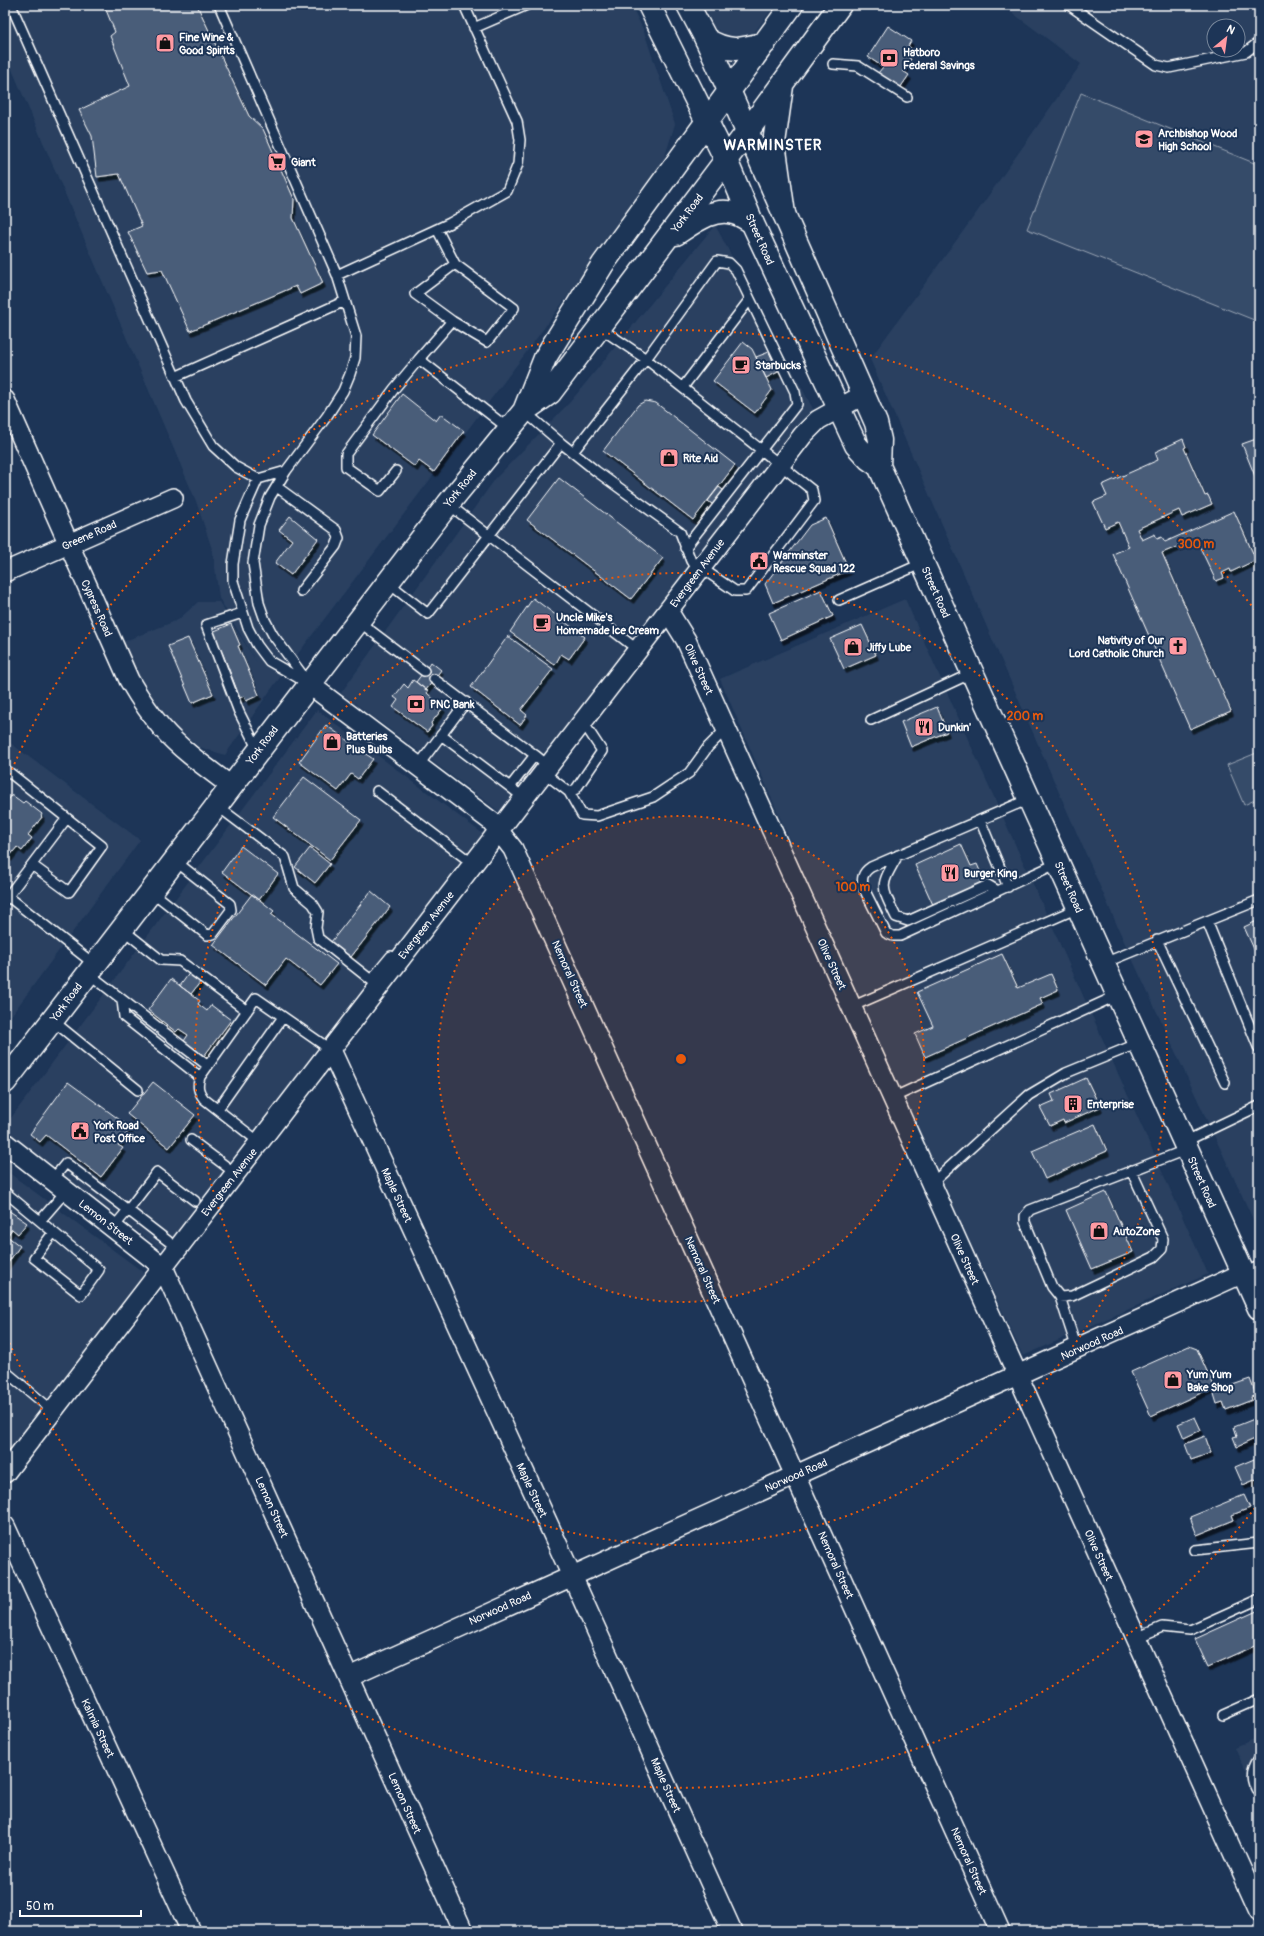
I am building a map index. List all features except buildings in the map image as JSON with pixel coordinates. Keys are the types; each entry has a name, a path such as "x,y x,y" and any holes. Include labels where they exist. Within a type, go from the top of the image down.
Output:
{"main road":[{"name":"Street Road","path":"649,5 726,160 752,222 838,409 856,445 869,459 879,466"},
{"name":"Street Road","path":"688,5 706,39 876,423 880,440 879,466 1186,1146 1251,1270 1259,1308"},
{"name":"York Road","path":"524,411 545,358 603,264 706,120 766,43 792,5"},
{"name":"York Road","path":"5,1082 308,684 448,504 524,411 550,393 747,132 840,5"},
{"path":"706,39 726,49 744,49 766,43"},
{"path":"782,84 774,143 784,214"},
{"path":"666,240 705,216 721,211 732,212 752,222"}],"street":[{"name":"Evergreen Avenue","path":"5,1473 498,831 517,793 544,772 810,427 818,420 863,396"},
{"name":"Cypress Road","path":"5,400 129,680 144,706 162,729 184,749 231,786"},
{"name":"Greene Road","path":"5,572 173,498"},
{"name":"Olive Street","path":"668,611 686,640 1259,1910"},
{"name":"Nemoral Street","path":"308,684 491,821 513,849 1000,1931"},
{"name":"Maple Street","path":"330,1050 572,1576 732,1931"},
{"name":"Lemon Street","path":"5,1143 163,1267 463,1931"},
{"name":"Norwood Road","path":"349,1677 1251,1270"},
{"name":"Kalmia Street","path":"5,1526 191,1931"}],"lane":[{"path":"11,5 186,401 213,446 236,467 258,479 286,472"},
{"path":"219,5 337,275 356,336 355,358 343,391 276,487 259,525 253,564 259,603 273,634 308,684"},
{"path":"337,275 437,229 507,191 518,164 520,140 517,121 464,5"},
{"path":"474,28 527,5"},
{"path":"1069,5 1156,65 1169,68 1246,52 1259,42"},
{"path":"833,64 858,66 906,97"},
{"path":"437,229 455,264 514,308 487,342 452,321 415,294 455,264"},
{"path":"573,452 646,359 717,261 729,263 736,270 795,392 797,404 685,548"},
{"path":"683,388 750,299"},
{"path":"175,377 346,301"},
{"path":"396,471 380,491 346,467 346,454 394,389 452,321"},
{"path":"524,411 582,460 680,532 691,561 735,591 746,591 814,501 812,490 646,359 600,328"},
{"path":"419,359 509,429"},
{"path":"387,582 428,614 561,443"},
{"path":"258,479 240,520 233,564 233,581 242,614 257,645 269,661 308,684"},
{"path":"276,487 336,530 339,538 336,546 301,591"},
{"path":"448,504 638,650"},
{"path":"839,600 923,563"},
{"path":"242,614 206,625 239,712 258,750"},
{"path":"358,620 424,671"},
{"path":"872,720 972,673"},
{"path":"434,679 546,764 544,772 569,792 582,814 598,816 653,797 689,773 708,748 726,729"},
{"path":"418,766 466,702"},
{"path":"569,792 576,789 602,751 582,722"},
{"path":"441,735 517,793 535,755"},
{"path":"5,769 102,846 69,892 32,865"},
{"path":"377,791 473,864"},
{"path":"1029,799 866,870 862,881 882,927 886,933 893,936 909,932 1058,863"},
{"path":"216,805 285,857 294,888 313,904 318,912 316,928 318,938 371,980 392,955 399,960"},
{"path":"67,818 32,865 6,896 91,969 122,1000 208,1066"},
{"path":"980,820 1008,886"},
{"path":"898,856 884,879 883,890 896,917 908,921 988,885 998,891"},
{"path":"151,891 207,935 213,934 231,910 230,904 174,860"},
{"path":"1104,963 1157,940 1259,900"},
{"path":"851,1007 1078,908"},
{"path":"1207,921 1259,1048"},
{"path":"122,929 161,960 180,961 247,1010"},
{"path":"1157,940 1225,1083"},
{"path":"892,1098 1118,995"},
{"path":"259,1142 204,1099 199,1092 198,1083 200,1076 256,998 330,1050"},
{"path":"122,1000 124,1017 200,1076"},
{"path":"218,1110 283,1017"},
{"path":"52,1020 138,1090"},
{"path":"931,1184 1029,1094 1066,1073 1139,1042"},
{"path":"1077,1349 1060,1297 1052,1287 1024,1222 1025,1216 1030,1210 1131,1170 1186,1146 1259,1106"},
{"path":"191,1140 235,1174"},
{"path":"40,1221 59,1185 66,1163 168,1241"},
{"path":"1060,1297 1072,1296 1154,1257 1162,1249 1162,1239 1131,1170"},
{"path":"114,1228 157,1172 195,1201"},
{"path":"5,1192 99,1270 81,1295 34,1258 53,1233"},
{"path":"5,1371 53,1410"},
{"path":"1195,1550 1259,1544"},
{"path":"1136,1638 1162,1627 1190,1630 1259,1599"},
{"path":"1223,1716 1259,1699"},
{"path":"1259,1758 1252,1768 1253,1783 1259,1794"}],"shaded area":[{"path":"5,5 631,5 643,29 675,124 661,169 522,358 272,688 225,755 199,747 161,715 120,643 178,620 198,602 219,602 257,663 219,598 213,552 196,501 5,53"},
{"path":"704,5 775,5 750,38 736,40 722,34 714,27"},
{"path":"1002,5 1259,5 1259,1232 1123,939 870,359 975,215 1081,64"},
{"path":"1081,93 1259,165 1259,322 1027,229"},
{"path":"715,225 813,409 508,818 341,693 496,478 571,401"},
{"path":"905,599 1208,1274 1023,1356 869,1023 720,679"},
{"path":"317,710 487,837 170,1256 5,1132 5,1126"},
{"path":"5,739 140,840 5,1024"},
{"path":"1259,752 1259,798 1244,805 1227,765"},
{"path":"5,1170 151,1278 5,1469"},
{"path":"1259,1737 1259,1802 1235,1747"}],"place":[{"name":"Fine Wine & Good Spirits","path":"165,43"},
{"name":"Hatboro Federal Savings","path":"889,58"},
{"name":"Archbishop Wood High School","path":"1144,139"},
{"name":"Giant","path":"277,162"},
{"name":"Starbucks","path":"741,365"},
{"name":"Rite Aid","path":"669,458"},
{"name":"Warminster Rescue Squad 122","path":"759,561"},
{"name":"Uncle Mike's Homemade Ice Cream","path":"542,623"},
{"name":"Nativity of Our Lord Catholic Church","path":"1178,646"},
{"name":"Jiffy Lube","path":"853,647"},
{"name":"PNC Bank","path":"416,704"},
{"name":"Dunkin'","path":"924,727"},
{"name":"Batteries Plus Bulbs","path":"332,742"},
{"name":"Burger King","path":"950,873"},
{"name":"Enterprise","path":"1073,1104"},
{"name":"York Road Post Office","path":"80,1131"},
{"name":"AutoZone","path":"1099,1231"},
{"name":"Yum Yum Bake Shop","path":"1173,1380"}],"district":[{"name":"WARMINSTER","path":"773,145"}]}
